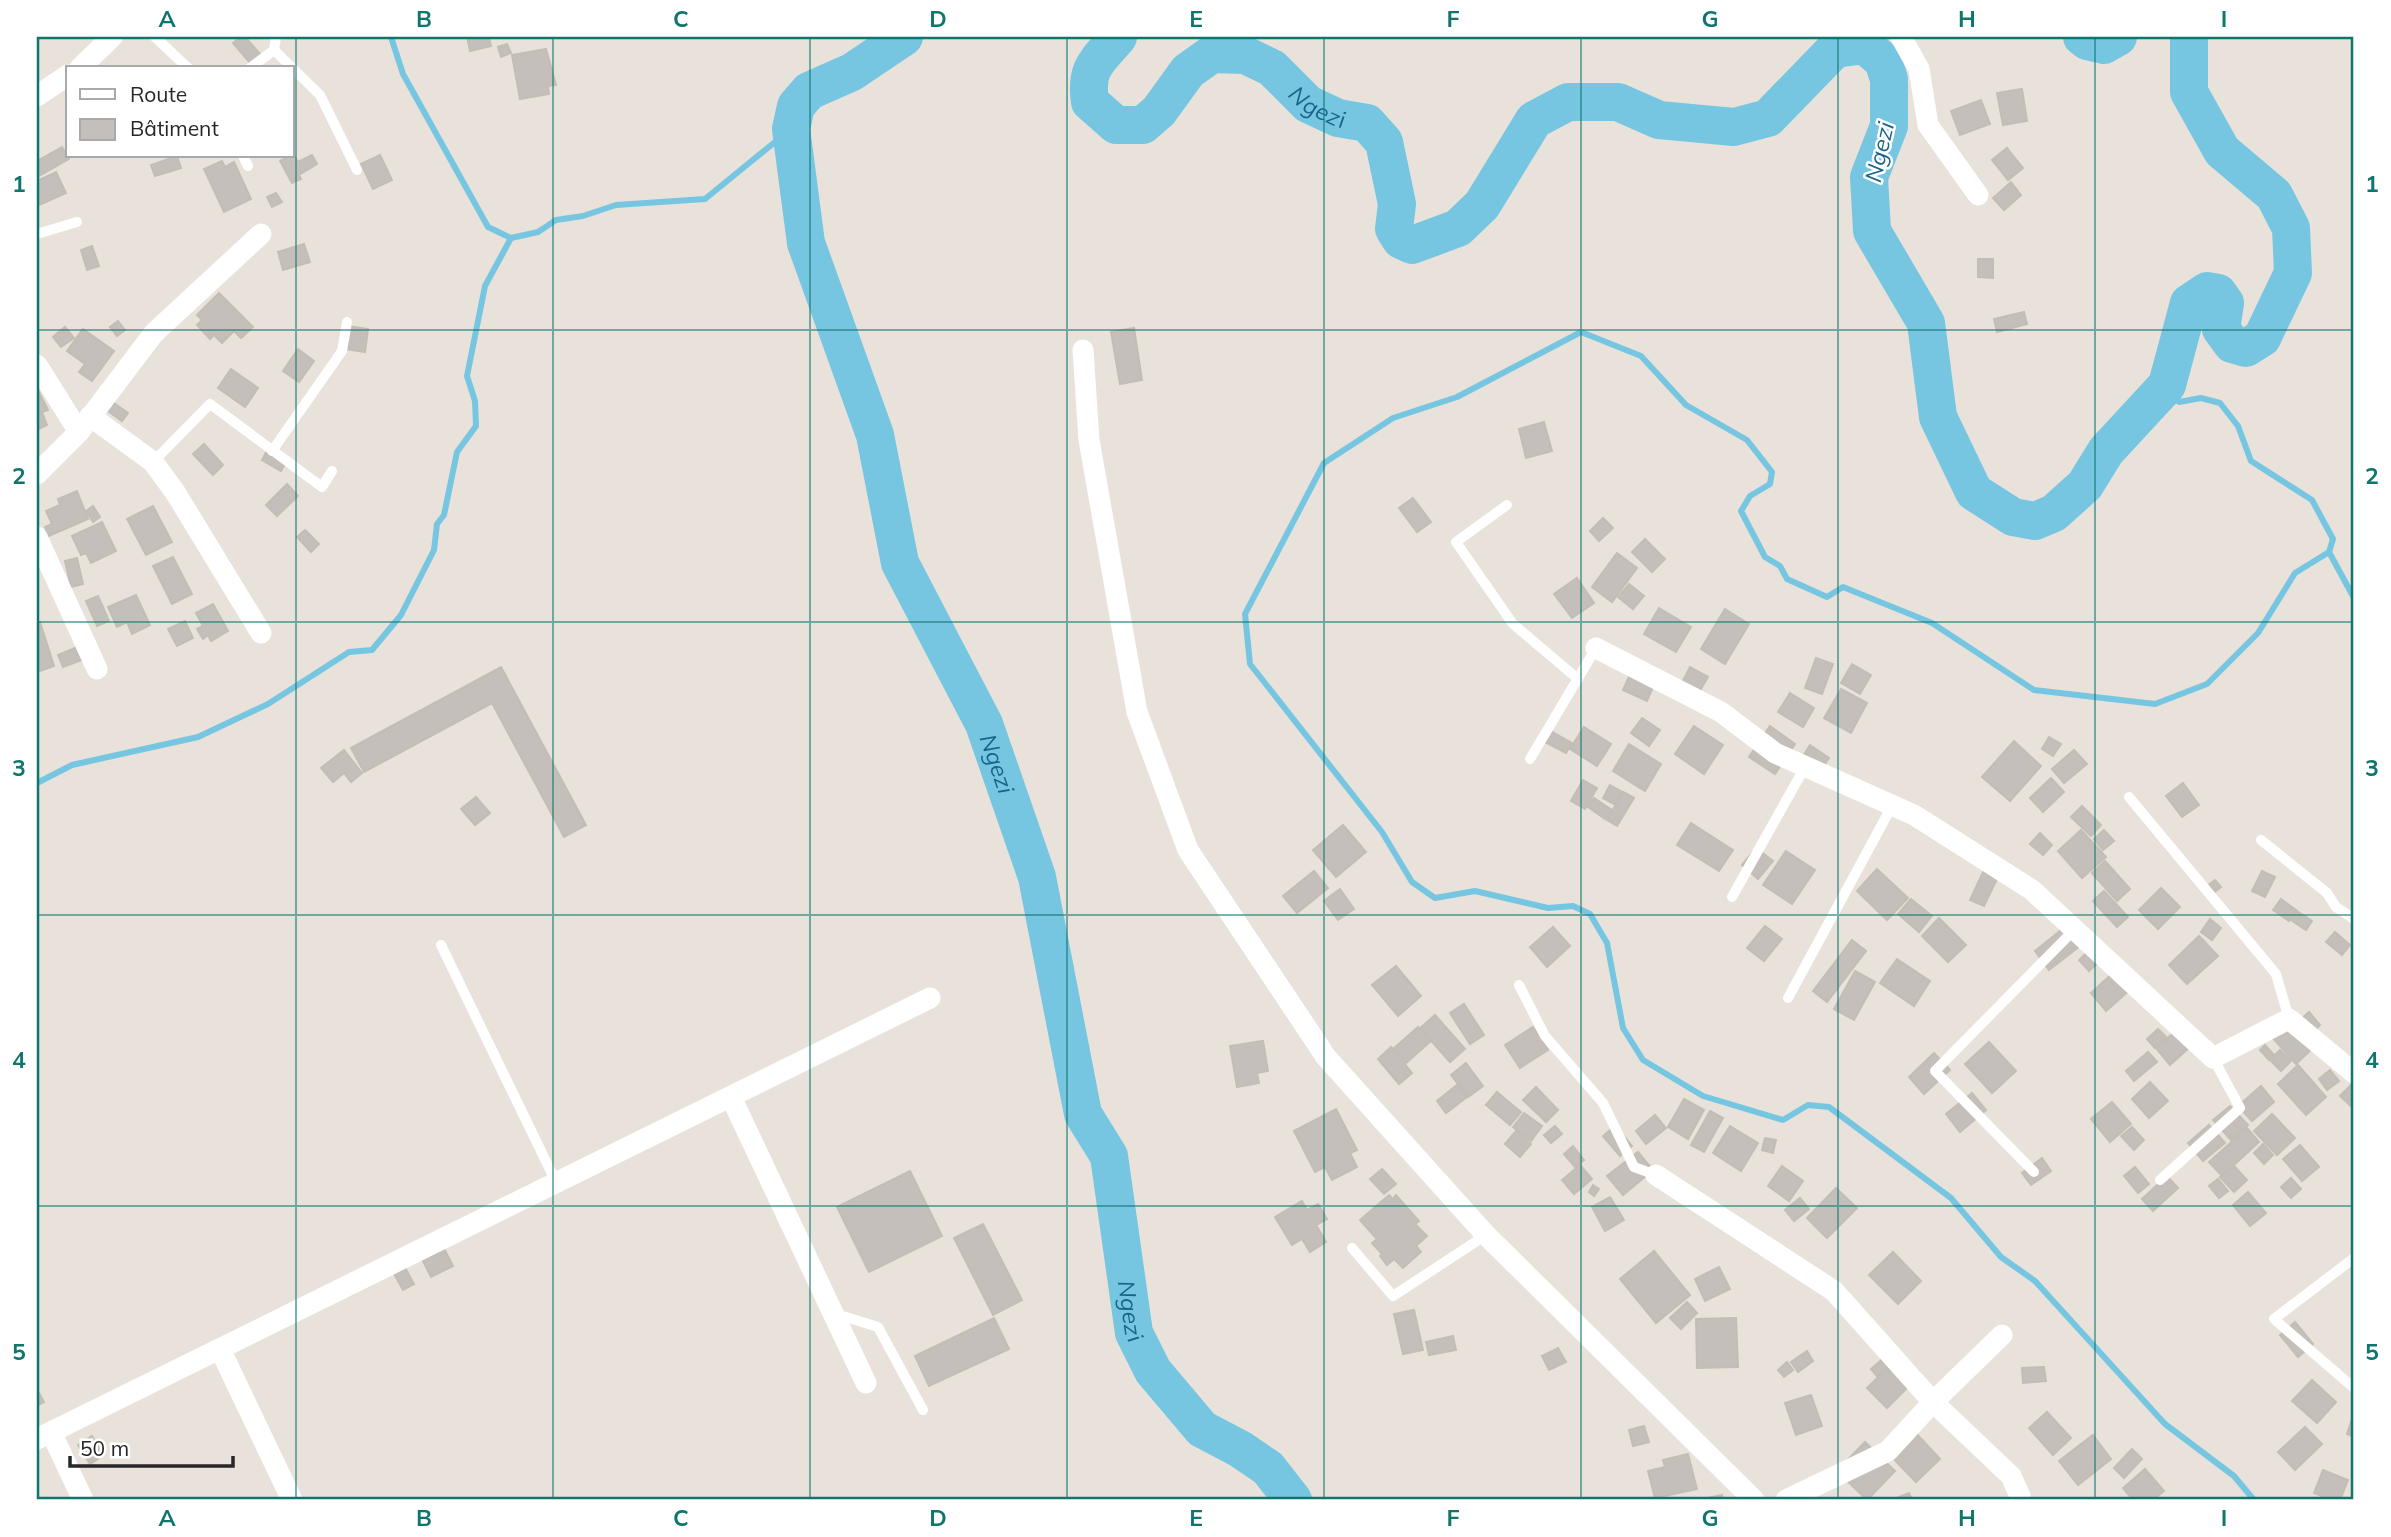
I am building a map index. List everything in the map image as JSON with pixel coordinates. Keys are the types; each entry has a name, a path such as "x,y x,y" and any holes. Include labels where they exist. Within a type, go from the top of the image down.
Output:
{"street":[{"path":"81,66 112,37"},
{"path":"1901,37 1919,69 1928,125 1978,195"},
{"path":"37,96 66,76"},
{"path":"37,474 85,424 154,333 261,234"},
{"path":"1083,350 1088,440 1137,712 1188,850 1326,1057 1486,1235 1754,1500"},
{"path":"37,365 85,424 153,462 261,633"},
{"path":"37,537 97,669"},
{"path":"1596,648 1721,712 1775,753 1914,815 2032,890 2213,1058 2289,1019 2354,1073"},
{"path":"83,1500 44,1436 930,998"},
{"path":"731,1097 866,1384"},
{"path":"1656,1175 1834,1291 1933,1402 2011,1476 2020,1496 2019,1500"},
{"path":"1786,1500 1888,1451 1933,1402 2002,1335"},
{"path":"220,1349 292,1500"}],"lane":[{"path":"155,37 186,66"},
{"path":"253,66 274,50 276,37"},
{"path":"274,50 290,66"},
{"path":"294,70 320,95 357,170"},
{"path":"37,234 77,222"},
{"path":"272,451 342,351 347,322"},
{"path":"153,462 210,404 322,487 332,471"},
{"path":"1507,505 1457,542 1513,624 1578,679"},
{"path":"1530,759 1596,648"},
{"path":"1732,897 1805,766"},
{"path":"2129,797 2276,974 2289,1019"},
{"path":"1788,998 1892,806"},
{"path":"2261,840 2327,893 2336,907 2354,919"},
{"path":"2034,1172 1935,1071 2074,929"},
{"path":"441,945 556,1182"},
{"path":"1519,985 1545,1035 1603,1104 1634,1167 1656,1175"},
{"path":"2160,1180 2239,1108 2213,1058"},
{"path":"1352,1248 1393,1297 1486,1235"},
{"path":"2354,1258 2274,1319 2354,1388"},
{"path":"831,1312 878,1327 923,1410"}],"building":[{"path":"240,37 245,37 261,55 251,64 233,43"},
{"path":"467,37 489,37 491,46 470,51"},
{"path":"507,44 511,53 501,57 498,47"},
{"path":"546,49 556,85 548,86 549,94 520,99 512,55"},
{"path":"2022,89 2027,121 2003,125 1997,93"},
{"path":"1981,100 1990,124 1960,135 1951,111"},
{"path":"62,147 69,159 37,177 37,161"},
{"path":"2007,148 2023,168 2008,180 1992,160"},
{"path":"312,155 317,164 299,175 301,179 292,183 280,161 294,158 294,156 298,162"},
{"path":"380,155 392,180 373,189 361,164"},
{"path":"178,158 181,168 155,176 151,165"},
{"path":"222,161 225,167 234,162 251,199 224,212 204,169"},
{"path":"56,172 66,193 37,206 37,181"},
{"path":"2011,182 2021,195 2004,210 1993,198"},
{"path":"276,193 282,202 272,207 267,197"},
{"path":"304,244 310,262 283,270 278,252"},
{"path":"92,246 99,266 87,270 81,250"},
{"path":"1978,259 1993,259 1993,278 1978,277"},
{"path":"219,293 253,327 241,338 234,331 222,343 214,335 210,339 197,325 202,320 197,315"},
{"path":"2024,312 2027,324 1997,332 1994,319"},
{"path":"118,321 125,330 117,336 110,327"},
{"path":"348,326 368,329 365,352 345,349"},
{"path":"65,327 74,338 61,347 53,337"},
{"path":"1134,328 1142,380 1120,384 1111,332"},
{"path":"83,329 114,351 92,381 79,372 85,364 67,351"},
{"path":"298,349 314,361 299,382 283,371"},
{"path":"231,369 258,388 245,407 218,388"},
{"path":"39,392 48,410 42,412 47,425 37,430 37,394"},
{"path":"107,398 128,413 122,421 101,406"},
{"path":"1544,422 1552,451 1526,458 1519,429"},
{"path":"204,444 223,465 213,475 193,454"},
{"path":"268,449 287,460 281,471 262,460"},
{"path":"287,484 298,496 277,516 266,505"},
{"path":"77,491 88,519 49,536 45,527 52,524 46,511 60,505 58,499"},
{"path":"1413,498 1431,522 1417,532 1399,508"},
{"path":"93,506 100,517 93,522 86,511"},
{"path":"153,506 172,542 146,555 127,519"},
{"path":"1603,518 1613,528 1599,541 1590,531"},
{"path":"102,522 116,551 91,563 86,553 81,555 72,536"},
{"path":"305,530 319,544 311,552 297,537"},
{"path":"1645,539 1665,559 1652,572 1632,552"},
{"path":"1617,553 1637,568 1612,602 1592,587"},
{"path":"173,557 192,594 172,604 153,566"},
{"path":"77,558 83,584 71,587 65,561"},
{"path":"1577,578 1594,603 1572,618 1554,594"},
{"path":"1629,584 1644,596 1633,609 1618,597"},
{"path":"136,595 150,625 132,634 127,622 117,627 108,607"},
{"path":"98,596 109,621 97,626 86,601"},
{"path":"213,604 228,631 211,641 208,635 203,639 197,629 203,626 196,613"},
{"path":"1659,608 1691,627 1676,652 1644,634"},
{"path":"1725,609 1749,624 1725,664 1701,649"},
{"path":"185,621 193,638 177,646 168,629"},
{"path":"40,622 54,666 37,672 37,623"},
{"path":"77,647 82,660 63,667 58,655"},
{"path":"1816,658 1833,664 1822,694 1805,688"},
{"path":"1852,664 1871,675 1860,694 1841,683"},
{"path":"501,667 586,825 564,837 492,703 364,772 351,748"},
{"path":"1690,667 1708,677 1695,699 1678,690"},
{"path":"1632,670 1656,680 1647,701 1623,690"},
{"path":"1841,689 1867,703 1851,733 1824,718"},
{"path":"1790,693 1814,708 1803,727 1778,712"},
{"path":"1642,718 1660,730 1649,746 1631,733"},
{"path":"1694,726 1723,745 1704,774 1675,754"},
{"path":"1770,726 1795,744 1775,774 1749,757"},
{"path":"1584,727 1611,744 1597,766 1570,749"},
{"path":"1547,729 1572,743 1566,753 1541,740"},
{"path":"2049,737 2061,744 2053,756 2042,749"},
{"path":"2014,741 2041,766 2010,801 1982,777"},
{"path":"1629,744 1661,764 1645,791 1613,771"},
{"path":"1810,745 1829,758 1818,774 1800,761"},
{"path":"344,750 362,773 351,782 344,773 333,782 321,768"},
{"path":"2074,750 2087,764 2064,783 2052,769"},
{"path":"2051,778 2064,792 2043,812 2030,798"},
{"path":"1583,780 1597,788 1585,809 1571,801"},
{"path":"2183,783 2199,805 2182,817 2166,796"},
{"path":"1610,785 1622,792 1616,805 1603,798"},
{"path":"1623,792 1634,798 1617,826 1607,820"},
{"path":"476,797 490,813 475,825 461,809"},
{"path":"1594,798 1612,810 1605,819 1588,807"},
{"path":"2082,806 2101,825 2091,836 2071,817"},
{"path":"1691,823 1733,850 1719,871 1677,845"},
{"path":"1343,825 1366,852 1336,877 1313,850"},
{"path":"2081,830 2106,857 2082,878 2058,851"},
{"path":"2104,830 2114,841 2103,850 2094,839"},
{"path":"2040,833 2052,845 2043,855 2030,844"},
{"path":"1756,848 1773,861 1758,879 1742,865"},
{"path":"1786,851 1815,870 1792,904 1763,885"},
{"path":"2105,861 2130,889 2117,901 2092,873"},
{"path":"1877,869 1908,898 1887,920 1857,891"},
{"path":"1984,870 1998,877 1984,906 1970,900"},
{"path":"1314,871 1328,888 1297,913 1283,896"},
{"path":"2262,871 2275,877 2265,897 2252,891"},
{"path":"2215,880 2221,887 2212,894 2206,887"},
{"path":"2161,888 2180,907 2158,929 2139,910"},
{"path":"1340,889 1354,909 1338,920 1324,901"},
{"path":"2104,891 2128,917 2117,927 2093,901"},
{"path":"1911,899 1932,916 1919,932 1898,914"},
{"path":"2281,899 2296,910 2289,921 2273,910"},
{"path":"2297,911 2312,921 2306,930 2291,920"},
{"path":"1939,918 1966,945 1948,962 1922,936"},
{"path":"2210,919 2221,928 2212,940 2201,932"},
{"path":"2070,923 2085,942 2049,970 2035,951"},
{"path":"1765,926 1782,939 1764,961 1747,948"},
{"path":"1553,927 1570,946 1547,967 1530,947"},
{"path":"2335,932 2350,945 2342,955 2326,942"},
{"path":"2199,936 2218,956 2187,984 2169,965"},
{"path":"1852,940 1866,951 1827,1002 1813,991"},
{"path":"2092,948 2102,959 2089,971 2079,960"},
{"path":"1897,959 1930,981 1914,1006 1880,983"},
{"path":"1396,966 1421,996 1398,1016 1372,985"},
{"path":"2116,970 2132,988 2106,1011 2091,993"},
{"path":"1855,971 1875,982 1854,1020 1834,1009"},
{"path":"1464,1004 1484,1035 1470,1044 1450,1013"},
{"path":"2309,1012 2320,1025 2313,1032 2301,1019"},
{"path":"1435,1015 1465,1049 1450,1062 1420,1028"},
{"path":"2289,1020 2314,1047 2296,1064 2271,1036"},
{"path":"1418,1027 1430,1042 1406,1063 1394,1048"},
{"path":"1533,1027 1548,1050 1520,1068 1505,1045"},
{"path":"2158,1029 2167,1038 2155,1048 2147,1039"},
{"path":"2176,1031 2190,1047 2170,1065 2156,1048"},
{"path":"1263,1041 1268,1071 1257,1073 1259,1083 1237,1087 1230,1046"},
{"path":"1989,1042 2016,1071 1992,1093 1965,1064"},
{"path":"2265,1045 2274,1055 2269,1060 2260,1050"},
{"path":"1391,1047 1412,1073 1399,1084 1378,1059"},
{"path":"2280,1050 2291,1061 2281,1071 2270,1060"},
{"path":"2148,1052 2157,1062 2134,1081 2126,1071"},
{"path":"1934,1053 1950,1070 1924,1094 1909,1077"},
{"path":"1466,1063 1483,1086 1468,1097 1451,1075"},
{"path":"2298,1065 2326,1097 2306,1115 2278,1084"},
{"path":"2330,1070 2339,1081 2327,1090 2319,1079"},
{"path":"2150,1082 2168,1101 2149,1118 2132,1099"},
{"path":"2354,1082 2354,1109 2340,1096"},
{"path":"1457,1085 1467,1097 1446,1113 1437,1101"},
{"path":"2261,1086 2274,1102 2252,1121 2238,1106"},
{"path":"1536,1087 1558,1110 1546,1122 1523,1100"},
{"path":"1497,1092 1521,1112 1510,1125 1486,1105"},
{"path":"1972,1093 1986,1110 1960,1132 1946,1114"},
{"path":"1684,1099 1704,1110 1688,1139 1668,1127"},
{"path":"2112,1102 2131,1124 2110,1142 2091,1119"},
{"path":"2230,1106 2248,1125 2231,1140 2213,1120"},
{"path":"1336,1109 1357,1150 1350,1153 1357,1167 1332,1180 1325,1167 1315,1172 1294,1131"},
{"path":"1710,1111 1723,1118 1704,1152 1691,1145"},
{"path":"1524,1113 1542,1126 1531,1141 1513,1127"},
{"path":"2272,1114 2295,1138 2277,1155 2254,1131"},
{"path":"1655,1115 1666,1128 1646,1144 1636,1131"},
{"path":"2209,1125 2225,1143 2203,1161 2188,1143"},
{"path":"1555,1126 1562,1134 1551,1143 1544,1135"},
{"path":"1615,1126 1632,1146 1620,1156 1603,1136"},
{"path":"1730,1126 1758,1143 1741,1171 1713,1153"},
{"path":"2132,1127 2144,1140 2134,1150 2121,1136"},
{"path":"2247,1128 2259,1142 2222,1176 2209,1162"},
{"path":"1516,1131 1531,1144 1520,1157 1505,1144"},
{"path":"1765,1138 1776,1140 1773,1153 1762,1150"},
{"path":"2263,1144 2273,1155 2264,1164 2254,1153"},
{"path":"2300,1145 2319,1167 2302,1181 2283,1159"},
{"path":"1573,1146 1584,1160 1575,1167 1564,1154"},
{"path":"1638,1152 1653,1170 1623,1195 1607,1176"},
{"path":"2042,1158 2051,1171 2031,1185 2022,1173"},
{"path":"1580,1165 1592,1179 1574,1194 1562,1180"},
{"path":"1782,1166 1803,1181 1789,1201 1768,1186"},
{"path":"2234,1166 2247,1180 2234,1192 2220,1177"},
{"path":"2135,1167 2149,1184 2138,1193 2124,1176"},
{"path":"1382,1169 1396,1184 1384,1194 1370,1179"},
{"path":"910,1171 942,1236 869,1272 837,1207"},
{"path":"2167,1176 2178,1188 2153,1211 2142,1199"},
{"path":"2291,1178 2301,1189 2291,1198 2281,1187"},
{"path":"2218,1179 2228,1191 2219,1198 2209,1186"},
{"path":"1593,1185 1599,1189 1594,1196 1589,1192"},
{"path":"1836,1188 1857,1208 1827,1238 1807,1218"},
{"path":"2248,1192 2266,1213 2250,1226 2233,1205"},
{"path":"1389,1195 1393,1199 1396,1195 1419,1221 1415,1224 1427,1236 1416,1246 1421,1252 1403,1268 1394,1259 1387,1265 1372,1243 1377,1239 1360,1220"},
{"path":"1610,1197 1624,1220 1605,1231 1592,1207"},
{"path":"1800,1198 1809,1209 1794,1221 1785,1210"},
{"path":"1302,1201 1307,1210 1318,1204 1327,1219 1316,1225 1326,1242 1310,1252 1302,1239 1292,1245 1275,1217"},
{"path":"983,1224 1022,1300 993,1315 954,1238"},
{"path":"439,1239 453,1266 431,1277 418,1251"},
{"path":"1654,1251 1690,1295 1656,1323 1620,1279"},
{"path":"1893,1252 1921,1281 1898,1304 1869,1275"},
{"path":"403,1264 414,1284 403,1290 392,1270"},
{"path":"1719,1267 1730,1289 1705,1301 1695,1279"},
{"path":"1687,1302 1697,1313 1681,1329 1670,1318"},
{"path":"1414,1310 1423,1350 1403,1354 1394,1314"},
{"path":"994,1318 1009,1349 929,1386 915,1356"},
{"path":"1736,1318 1738,1367 1697,1368 1696,1319"},
{"path":"2295,1322 2313,1344 2298,1357 2280,1335"},
{"path":"1453,1336 1456,1350 1429,1355 1426,1342"},
{"path":"1558,1348 1566,1362 1549,1370 1542,1356"},
{"path":"1807,1351 1813,1361 1798,1372 1791,1362"},
{"path":"1902,1354 1921,1374 1887,1408 1867,1388"},
{"path":"1886,1356 1892,1364 1877,1376 1871,1369"},
{"path":"1787,1362 1793,1370 1784,1377 1778,1370"},
{"path":"2044,1367 2046,1381 2023,1383 2022,1368"},
{"path":"2312,1380 2336,1402 2317,1423 2292,1401"},
{"path":"39,1393 44,1402 37,1406 37,1395"},
{"path":"1811,1395 1822,1426 1796,1435 1785,1403"},
{"path":"2047,1412 2071,1438 2053,1455 2029,1428"},
{"path":"2354,1416 2354,1437 2347,1434"},
{"path":"1644,1426 1649,1442 1633,1446 1629,1430"},
{"path":"2305,1427 2322,1444 2295,1470 2278,1452"},
{"path":"1913,1430 1940,1459 1916,1482 1888,1453"},
{"path":"2093,1435 2111,1459 2078,1485 2059,1461"},
{"path":"92,1436 104,1455 90,1464 78,1445"},
{"path":"1865,1442 1895,1471 1867,1500 1837,1471"},
{"path":"2132,1449 2142,1459 2124,1478 2114,1468"},
{"path":"1688,1454 1697,1489 1655,1498 1648,1471 1665,1467 1663,1460"},
{"path":"2145,1469 2164,1491 2153,1500 2133,1500 2123,1488"},
{"path":"2323,1470 2348,1480 2340,1500 2331,1500 2314,1493"},
{"path":"1909,1493 1912,1500 1901,1500 1899,1497"},
{"path":"1722,1495 1723,1500 1698,1500"}],"waterway":[{"path":"391,37 403,74 488,227 511,238"},
{"name":"Ngezi","path":"904,37 852,72 809,91 796,106 791,129 806,243 875,435 900,563 984,724 1037,877 1083,1114 1109,1156 1134,1333 1153,1371 1202,1429 1240,1449 1268,1468 1293,1500"},
{"name":"Ngezi","path":"1118,37 1094,66 1089,81 1090,102 1116,125 1143,125 1159,111 1188,71 1212,54 1245,55 1272,68 1308,104 1338,118 1367,123 1384,142 1397,204 1394,229 1401,240 1412,245 1458,228 1482,205 1534,120 1568,102 1618,102 1659,120 1734,127 1768,118 1835,49 1865,45 1883,61 1889,79 1889,126 1869,177 1872,231 1926,323 1938,417 1974,492 2013,517 2035,521 2054,513 2085,485 2106,451 2167,385 2189,303 2207,291 2218,293 2225,303 2221,329 2232,344 2246,348 2262,338 2293,273 2291,228 2274,195 2222,151 2189,92 2189,37"},
{"name":"Ngezi","path":"2082,37 2104,45 2118,37"},
{"path":"37,783 72,765 198,737 268,704 349,652 372,650 401,615 434,550 437,524 444,515 457,452 476,426 475,401 467,376 485,286 511,238 538,232 556,220 583,216 616,205 705,199 791,129"},
{"path":"2167,385 2179,402 2201,398 2220,403 2238,426 2251,461 2312,500 2333,539 2329,552 2295,573 2258,633 2207,684 2155,704 2034,690 1932,623 1843,587 1827,597 1787,579 1780,566 1765,557 1741,511 1750,496 1770,484 1772,472 1747,440 1686,405 1641,356 1581,332 1457,397 1393,418 1324,463 1245,614 1250,664 1382,832 1412,882 1435,898 1475,891 1548,908 1573,906 1590,914 1607,943 1623,1028 1643,1060 1703,1096 1783,1120 1808,1105 1829,1107 1951,1198 2001,1257 2035,1281 2165,1424 2234,1476 2254,1500"},
{"path":"2329,552 2354,598"}]}
